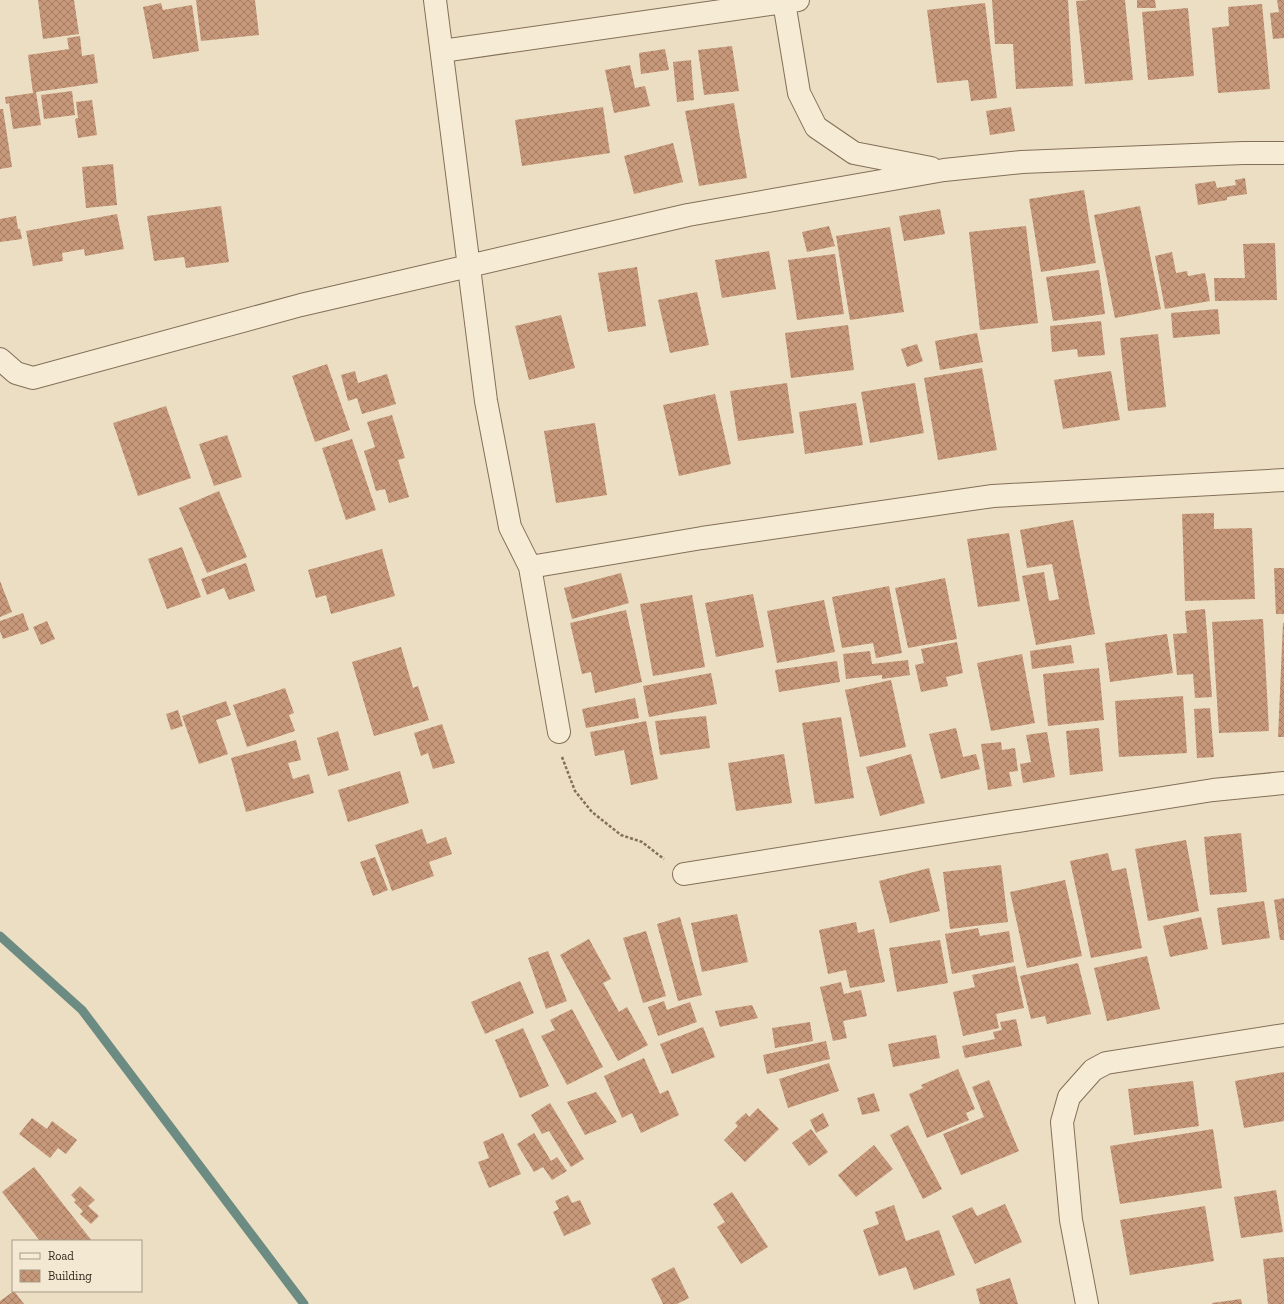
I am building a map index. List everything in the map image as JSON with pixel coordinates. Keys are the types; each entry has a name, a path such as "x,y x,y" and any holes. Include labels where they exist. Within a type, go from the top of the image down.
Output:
{"street":[{"path":"435,0 486,401 510,527 530,567 559,732"},
{"path":"442,51 791,1 799,93 816,127 854,153 944,170"},
{"path":"0,358 16,373 33,378 301,305 688,215 944,170 1022,162 1243,153 1284,153"},
{"path":"530,567 702,538 993,496 1284,480"},
{"path":"684,874 1213,790 1284,783"},
{"path":"1087,1304 1072,1220 1062,1122 1069,1097 1092,1070 1106,1063 1284,1035"}],"path":[{"path":"559,732 562,758 575,791 592,812 621,835 642,842 684,874"}],"building":[{"path":"38,0 74,0 79,34 43,39"},
{"path":"196,0 255,0 259,35 201,41"},
{"path":"992,0 1068,0 1073,86 1016,89 1013,44 995,44"},
{"path":"1125,0 1133,80 1085,84 1076,1"},
{"path":"1137,0 1155,0 1156,8 1137,8"},
{"path":"1277,0 1284,0 1284,38 1273,39 1270,13 1279,12"},
{"path":"161,3 163,10 192,5 199,51 153,59 143,7"},
{"path":"985,3 997,98 971,101 968,80 937,83 927,10"},
{"path":"1262,4 1270,89 1218,93 1212,28 1229,26 1228,7"},
{"path":"1188,8 1194,76 1148,80 1142,12"},
{"path":"80,36 82,56 94,54 98,83 36,92 41,125 13,129 9,103 6,104 5,97 33,93 28,55 69,49 67,38"},
{"path":"732,46 739,91 704,95 698,50"},
{"path":"665,49 669,70 641,74 639,53"},
{"path":"691,60 694,100 677,102 673,62"},
{"path":"630,65 635,88 645,86 650,106 614,113 605,70"},
{"path":"72,91 75,115 44,119 41,95"},
{"path":"92,100 97,135 78,138 75,119 78,118 76,102"},
{"path":"734,103 747,178 699,186 685,111"},
{"path":"603,107 610,153 522,166 515,120"},
{"path":"1011,107 1015,131 990,135 986,111"},
{"path":"0,109 3,109 12,167 0,169"},
{"path":"673,143 683,182 634,194 624,156"},
{"path":"113,164 117,205 86,208 82,167"},
{"path":"1245,178 1247,194 1227,197 1227,200 1198,205 1195,184 1215,181 1217,188 1236,185 1235,180"},
{"path":"1084,190 1096,263 1041,272 1029,199"},
{"path":"221,206 229,262 186,268 184,257 154,261 147,216"},
{"path":"1140,206 1161,309 1115,318 1094,215"},
{"path":"940,209 945,234 904,241 899,216"},
{"path":"117,214 124,249 85,256 84,249 62,253 63,261 33,266 26,231"},
{"path":"16,216 18,229 20,229 22,239 0,242 0,219"},
{"path":"829,226 835,246 807,252 802,232"},
{"path":"1026,226 1038,323 980,330 969,232"},
{"path":"890,227 904,312 850,320 836,236"},
{"path":"1275,243 1277,300 1215,301 1214,278 1245,278 1243,244"},
{"path":"769,251 776,289 722,298 715,260"},
{"path":"1172,252 1176,273 1187,271 1188,276 1205,273 1210,301 1165,309 1155,256"},
{"path":"835,254 844,314 797,320 788,260"},
{"path":"637,267 646,326 608,332 598,273"},
{"path":"1099,270 1105,314 1053,321 1046,277"},
{"path":"697,292 709,345 670,353 658,300"},
{"path":"1218,309 1220,334 1173,338 1171,313"},
{"path":"561,315 575,368 529,380 515,326"},
{"path":"1101,321 1105,355 1078,357 1077,349 1052,352 1050,326"},
{"path":"848,325 854,370 791,378 785,333"},
{"path":"977,333 983,362 940,370 935,341"},
{"path":"1158,334 1166,407 1128,411 1120,338"},
{"path":"917,344 923,361 907,367 901,349"},
{"path":"327,364 350,430 315,442 292,376"},
{"path":"982,368 997,450 938,460 924,378"},
{"path":"355,371 358,383 387,374 396,404 362,414 357,398 348,401 341,375"},
{"path":"1111,371 1120,420 1063,429 1054,380"},
{"path":"787,383 794,433 738,441 730,391"},
{"path":"915,383 924,433 870,443 861,392"},
{"path":"715,394 731,464 679,476 663,405"},
{"path":"856,403 863,445 805,454 799,412"},
{"path":"166,406 191,478 138,496 113,423"},
{"path":"392,415 405,458 398,460 409,497 389,503 385,489 376,491 364,451 375,447 367,422"},
{"path":"595,423 607,495 556,503 544,431"},
{"path":"227,435 242,477 214,486 199,444"},
{"path":"352,439 376,510 346,520 322,448"},
{"path":"219,491 247,557 207,573 179,508"},
{"path":"1214,513 1214,529 1252,528 1255,599 1185,601 1182,514"},
{"path":"1073,520 1095,634 1036,645 1022,576 1044,572 1049,601 1059,599 1052,564 1027,568 1020,530"},
{"path":"1009,533 1020,601 978,607 967,539"},
{"path":"182,547 201,597 167,609 148,559"},
{"path":"382,549 395,596 331,614 326,595 316,598 308,570"},
{"path":"246,563 255,591 229,600 224,588 207,595 201,579"},
{"path":"1274,568 1284,568 1284,614 1276,614"},
{"path":"621,573 629,603 572,619 564,588"},
{"path":"945,578 957,639 908,648 895,588"},
{"path":"0,581 12,612 0,617"},
{"path":"889,586 902,653 876,658 873,643 842,648 832,597"},
{"path":"753,594 764,647 716,657 705,603"},
{"path":"692,595 705,667 653,676 640,604"},
{"path":"824,600 835,652 777,663 767,611"},
{"path":"1205,609 1212,697 1195,698 1193,674 1177,675 1173,634 1187,633 1185,611"},
{"path":"626,610 642,682 595,693 591,672 582,674 570,623"},
{"path":"23,613 29,630 3,639 0,631 0,621"},
{"path":"1263,619 1269,731 1219,733 1212,622"},
{"path":"47,621 55,639 41,645 33,627"},
{"path":"1283,623 1284,737 1278,737"},
{"path":"1167,634 1173,673 1110,682 1105,643"},
{"path":"957,642 963,673 946,677 948,686 921,692 915,665 924,663 921,649"},
{"path":"1071,645 1074,663 1032,669 1030,651"},
{"path":"401,647 413,688 418,686 429,720 374,736 352,662"},
{"path":"870,651 872,664 908,660 910,675 882,679 882,675 846,679 843,654"},
{"path":"1022,654 1035,723 991,731 977,663"},
{"path":"837,661 840,682 779,692 775,670"},
{"path":"1099,668 1104,720 1048,726 1043,674"},
{"path":"711,673 717,704 649,717 643,686"},
{"path":"891,680 906,747 860,757 845,690"},
{"path":"285,688 294,713 289,715 295,731 247,747 233,705"},
{"path":"1183,696 1187,753 1119,757 1115,701"},
{"path":"635,698 639,718 586,728 582,709"},
{"path":"226,701 231,715 216,720 228,754 199,764 182,716"},
{"path":"1210,708 1214,757 1197,758 1194,709"},
{"path":"178,710 183,726 171,730 166,714"},
{"path":"706,716 710,748 660,755 655,721"},
{"path":"841,717 854,798 815,804 802,723"},
{"path":"646,721 658,779 631,785 624,750 595,756 590,732"},
{"path":"442,724 455,763 433,769 428,753 421,756 414,733"},
{"path":"956,728 963,757 976,754 980,769 941,779 929,734"},
{"path":"1099,728 1103,771 1070,775 1066,731"},
{"path":"338,731 349,770 328,776 317,738"},
{"path":"1047,732 1055,777 1023,783 1020,764 1031,762 1026,735"},
{"path":"296,740 301,760 288,763 293,779 309,774 314,793 246,812 231,758"},
{"path":"1001,742 1002,750 1015,748 1018,771 1009,772 1012,786 988,790 981,744"},
{"path":"784,754 792,803 736,811 728,763"},
{"path":"911,754 925,803 880,816 866,767"},
{"path":"400,771 409,803 348,822 338,790"},
{"path":"422,829 427,844 446,837 452,854 429,862 434,876 392,891 375,845"},
{"path":"1241,833 1247,892 1210,895 1204,837"},
{"path":"1186,840 1199,911 1148,921 1135,849"},
{"path":"1108,853 1112,871 1126,868 1142,948 1091,958 1070,861"},
{"path":"375,857 388,890 373,896 360,862"},
{"path":"1001,865 1008,922 950,929 943,872"},
{"path":"929,868 940,911 890,923 879,881"},
{"path":"1065,880 1082,956 1027,968 1010,892"},
{"path":"1284,898 1284,940 1280,940 1274,900"},
{"path":"1264,901 1270,938 1222,945 1217,908"},
{"path":"737,914 748,962 702,972 691,923"},
{"path":"680,917 702,995 678,1001 657,924"},
{"path":"1201,917 1208,949 1170,957 1163,926"},
{"path":"856,922 858,933 874,929 885,982 850,988 846,970 828,974 819,930"},
{"path":"978,928 980,936 1009,931 1014,962 952,974 945,934"},
{"path":"646,931 666,996 643,1003 623,938"},
{"path":"589,939 611,979 603,983 619,1012 627,1007 648,1045 618,1061 560,955"},
{"path":"940,940 948,983 897,992 889,948"},
{"path":"548,951 567,1001 546,1009 528,958"},
{"path":"1147,956 1160,1009 1107,1021 1094,968"},
{"path":"1078,963 1091,1014 1047,1024 1045,1016 1031,1019 1020,976"},
{"path":"1015,966 1024,1008 996,1014 999,1028 963,1036 953,992 975,987 972,975"},
{"path":"520,981 534,1013 485,1034 471,1002"},
{"path":"841,982 844,994 861,990 867,1016 843,1021 847,1038 833,1041 820,987"},
{"path":"664,1001 667,1010 690,1002 697,1022 658,1036 648,1007"},
{"path":"752,1005 758,1018 720,1027 715,1011"},
{"path":"572,1009 603,1067 567,1085 541,1036 555,1030 550,1020"},
{"path":"1016,1019 1022,1046 965,1058 962,1046 995,1039 993,1032 1002,1030 1000,1022"},
{"path":"810,1022 813,1041 775,1048 772,1028"},
{"path":"703,1027 715,1057 672,1074 660,1044"},
{"path":"523,1028 549,1086 520,1098 495,1040"},
{"path":"936,1035 940,1058 893,1067 888,1044"},
{"path":"826,1041 830,1059 767,1074 763,1055"},
{"path":"644,1058 660,1094 668,1090 679,1115 641,1133 632,1113 622,1118 604,1076"},
{"path":"829,1063 839,1091 788,1108 779,1079"},
{"path":"958,1069 975,1109 966,1113 969,1120 927,1138 909,1094 923,1088 921,1085"},
{"path":"1284,1072 1284,1121 1244,1128 1235,1081"},
{"path":"989,1080 1019,1151 961,1175 943,1134 984,1117 972,1087"},
{"path":"1193,1081 1199,1126 1134,1135 1128,1089"},
{"path":"596,1092 617,1122 585,1135 567,1102"},
{"path":"874,1093 880,1111 862,1115 857,1098"},
{"path":"550,1103 584,1159 571,1167 549,1131 542,1134 531,1115"},
{"path":"758,1108 779,1129 745,1162 724,1140 738,1126 735,1123 746,1113 749,1117"},
{"path":"823,1113 829,1126 816,1133 810,1120"},
{"path":"32,1118 47,1129 52,1121 77,1140 66,1154 58,1148 50,1158 19,1134"},
{"path":"908,1125 942,1189 923,1199 890,1135"},
{"path":"811,1129 828,1152 809,1166 792,1143"},
{"path":"1213,1129 1222,1188 1120,1204 1110,1146"},
{"path":"503,1133 521,1174 489,1188 478,1162 489,1158 483,1142"},
{"path":"534,1133 551,1161 557,1157 567,1171 552,1180 543,1167 534,1172 517,1144"},
{"path":"874,1145 893,1169 856,1197 838,1175"},
{"path":"34,1167 91,1240 39,1240 2,1192"},
{"path":"80,1186 95,1200 88,1206 99,1216 91,1224 80,1214 83,1211 74,1202 76,1200 71,1195"},
{"path":"1276,1190 1283,1232 1241,1238 1234,1197"},
{"path":"732,1192 768,1247 741,1264 717,1227 725,1222 713,1204"},
{"path":"568,1195 572,1203 580,1200 591,1224 564,1236 553,1212 559,1209 555,1201"},
{"path":"1005,1204 1022,1242 975,1264 952,1216 972,1207 977,1216"},
{"path":"894,1205 906,1241 939,1230 955,1275 914,1290 906,1267 879,1276 863,1230 879,1224 875,1212"},
{"path":"1205,1206 1214,1261 1130,1275 1120,1220"},
{"path":"1284,1257 1284,1304 1268,1304 1263,1259"},
{"path":"674,1267 689,1298 677,1304 663,1304 651,1279"},
{"path":"1010,1278 1018,1304 980,1304 976,1289"},
{"path":"15,1292 24,1304 0,1304 0,1301"},
{"path":"1241,1299 1242,1304 1212,1304 1212,1303"}],"waterway":[{"path":"0,936 82,1010 304,1304"}]}
